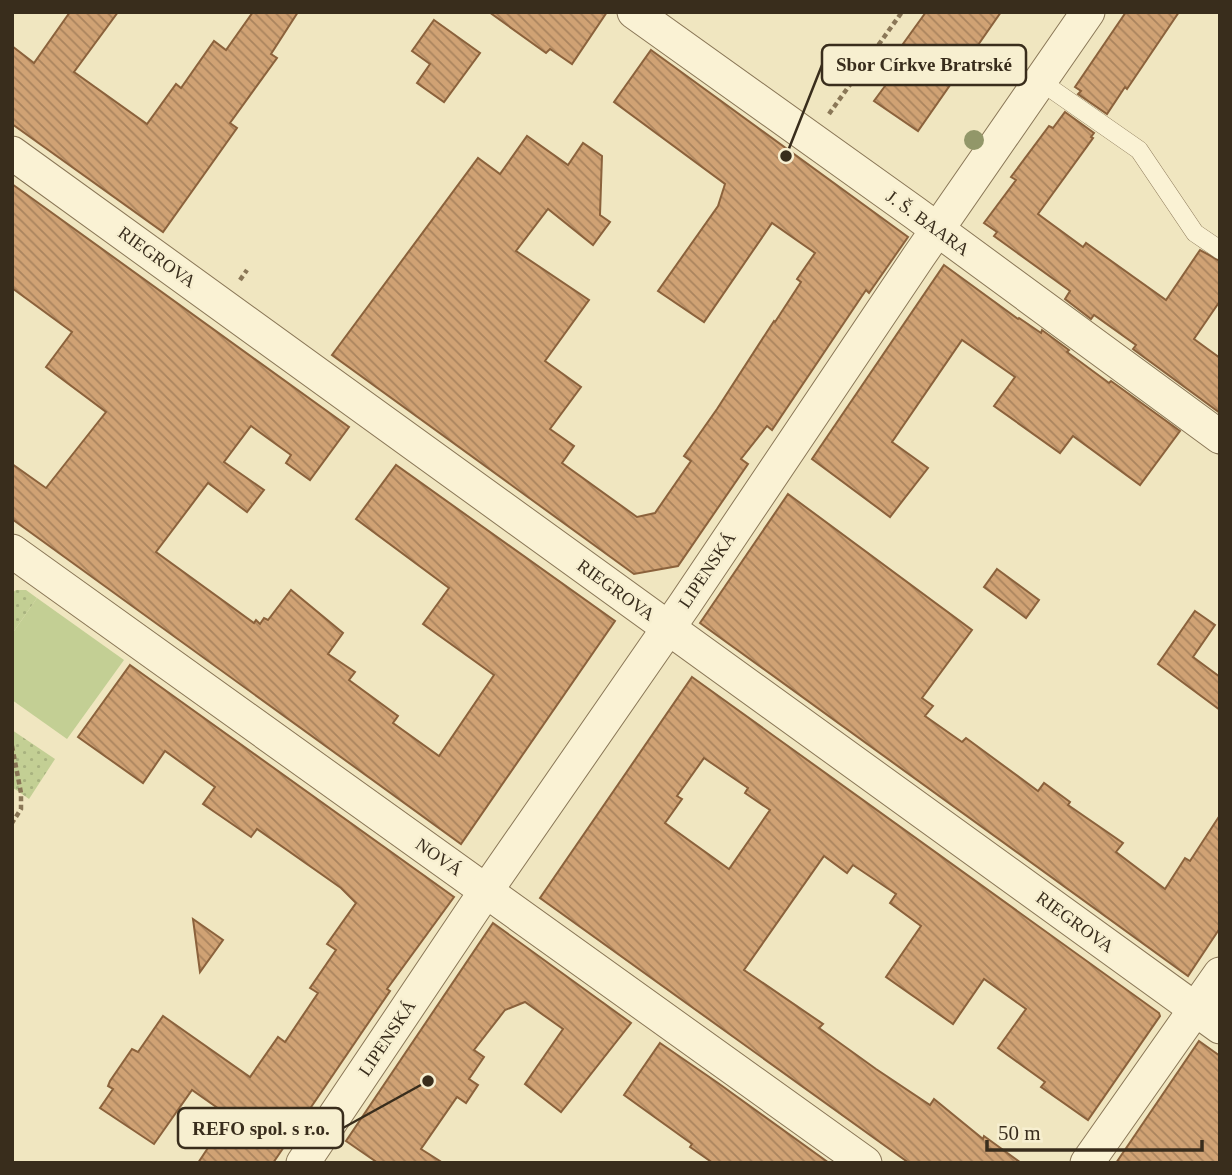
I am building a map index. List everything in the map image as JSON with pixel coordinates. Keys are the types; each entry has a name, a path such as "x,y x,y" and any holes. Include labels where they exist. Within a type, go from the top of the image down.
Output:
{"street":[{"name":"J. Š. BAARA","path":"634,12 937,229 1220,438"},
{"name":"LIPENSKÁ","path":"303,1163 486,890 669,627 937,229 1088,12"},
{"name":"RIEGROVA","path":"12,153 1207,1018"},
{"name":"NOVÁ","path":"13,552 866,1163"},
{"path":"1087,1163 1207,1018 1220,974"}],"lane":[{"path":"1040,81 1139,150 1195,233 1220,250"}],"path":[{"path":"812,139 902,12"},
{"path":"12,746 21,793 21,810 12,823"}],"green space":[{"path":"26,590 37,598 12,634 12,593"},
{"path":"37,598 124,660 67,739 12,700 12,634"},
{"path":"12,730 55,759 29,799 12,787"}],"building":[{"path":"70,12 118,12 74,72 147,124 176,84 181,88 214,41 226,50 253,12 298,12 271,54 277,58 230,123 237,128 163,232 12,124 12,46 34,63"},
{"path":"489,12 607,12 572,64 550,49 546,53"},
{"path":"926,12 1001,12 918,131 874,101 885,86 877,80"},
{"path":"1126,12 1179,12 1107,114 1078,94 1081,91 1075,87"},
{"path":"434,20 480,53 444,102 417,83 430,64 412,51"},
{"path":"651,50 908,237 869,293 866,290 772,430 767,426 741,459 748,464 678,566 634,574 332,355 478,158 500,174 527,136 568,165 583,143 602,156 600,215 610,222 593,245 548,209 516,251 589,300 545,361 581,387 550,429 574,446 562,463 637,517 655,513 691,461 684,456 801,282 797,279 815,253 772,223 704,322 658,291 718,206 725,184 614,102"},
{"path":"1065,112 1094,133 1091,137 1093,138 1038,214 1083,247 1086,243 1166,300 1200,250 1220,261 1220,301 1194,339 1220,358 1220,413 1133,349 1136,345 1094,315 1091,319 1065,299 1070,291 994,236 997,232 984,223 1016,180 1011,177 1049,126 1053,128"},
{"path":"12,184 349,427 310,480 286,463 291,455 251,426 224,462 264,490 247,512 208,483 156,552 254,623 256,620 260,624 264,618 268,620 291,590 343,633 328,654 355,672 349,680 398,716 393,723 439,756 494,675 423,624 449,588 356,519 396,465 615,621 461,844 12,519 12,464 46,488 106,412 46,367 72,332 12,288"},
{"path":"944,265 1018,319 1041,333 1042,330 1109,383 1111,381 1180,431 1140,485 1073,436 1060,453 994,406 1015,377 962,340 892,442 928,468 890,517 812,459"},
{"path":"788,494 972,630 922,698 933,706 925,716 962,742 966,738 1038,791 1044,783 1070,802 1068,805 1123,843 1116,852 1165,889 1185,858 1190,861 1220,815 1220,928 1188,976 700,623"},
{"path":"997,569 1039,600 1026,618 984,587"},
{"path":"1195,611 1215,625 1193,657 1220,677 1220,710 1158,664"},
{"path":"130,665 454,897 387,989 390,991 273,1163 198,1163 229,1116 192,1090 154,1144 100,1108 113,1089 108,1086 110,1081 132,1049 138,1052 163,1016 250,1077 278,1037 285,1042 318,993 310,988 336,950 327,944 356,903 341,888 257,829 251,837 203,804 215,787 165,751 143,783 78,737"},
{"path":"692,677 1160,1016 1088,1120 1041,1087 1045,1082 998,1048 1026,1009 984,979 953,1024 886,977 921,926 890,903 896,894 853,865 847,873 824,856 744,970 823,1024 819,1028 876,1069 930,1105 934,1099 983,1139 984,1136 1021,1163 909,1163 540,898","holes":["704,758 748,788 745,793 770,810 729,869 665,823 682,799 677,796"]},
{"path":"193,919 223,940 200,972"},
{"path":"493,923 631,1023 561,1112 525,1084 563,1029 525,1002 505,1010 474,1050 484,1057 469,1079 478,1085 466,1103 457,1097 421,1149 443,1163 378,1163 346,1141"},
{"path":"1199,1041 1220,1056 1220,1163 1116,1163"},
{"path":"660,1043 829,1163 713,1163 690,1147 692,1144 624,1095"}],"place":[{"name":"Sbor Církve Bratrské","path":"786,156"},
{"name":"REFO spol. s r.o.","path":"428,1081"}]}
